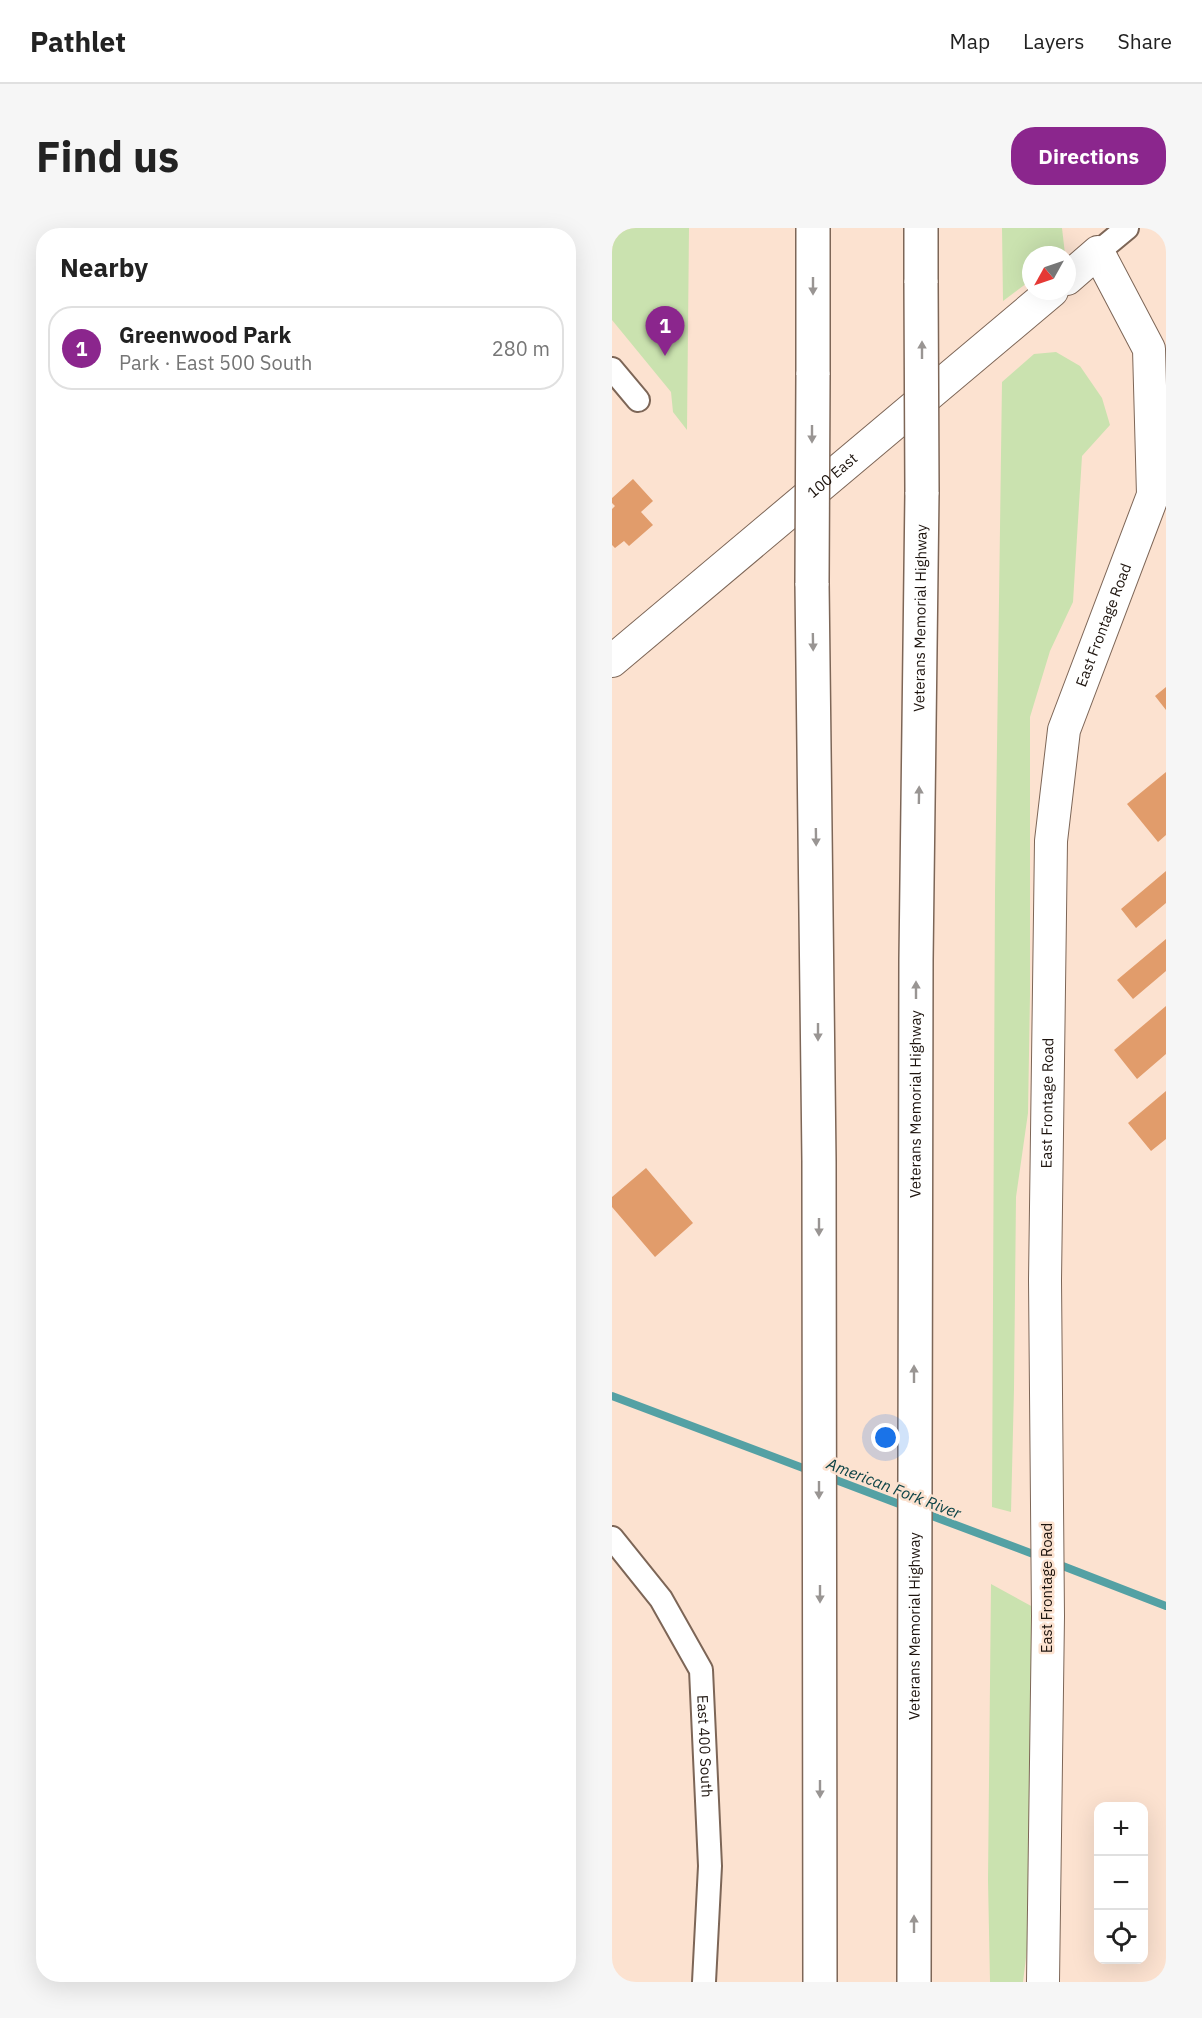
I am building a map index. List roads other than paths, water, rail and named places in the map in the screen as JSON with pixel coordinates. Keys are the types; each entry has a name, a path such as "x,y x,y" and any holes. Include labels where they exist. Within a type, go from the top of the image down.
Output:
{"highway":[{"path":"813,228 812,584 817,870 820,1982"},
{"name":"Veterans Memorial Highway","path":"914,1982 914,1432 916,960 922,492 921,228"}],"street":[{"path":"1076,271 1127,228"},
{"name":"East Frontage Road","path":"1043,1982 1048,1616 1045,1280 1051,841 1064,730 1153,495 1149,349 1098,252"},
{"name":"100 East","path":"612,661 1041,300"},
{"path":"612,369 638,400"},
{"name":"East 400 South","path":"612,1538 661,1599 701,1670 710,1866 704,1982"}],"waterway":[{"name":"American Fork River","path":"612,1396 811,1471"},
{"name":"American Fork River","path":"828,1477 907,1507"},
{"name":"American Fork River","path":"924,1513 1041,1557"},
{"name":"American Fork River","path":"1055,1563 1166,1606"}],"place":[{"name":"Greenwood Park","path":"665,356"}]}
